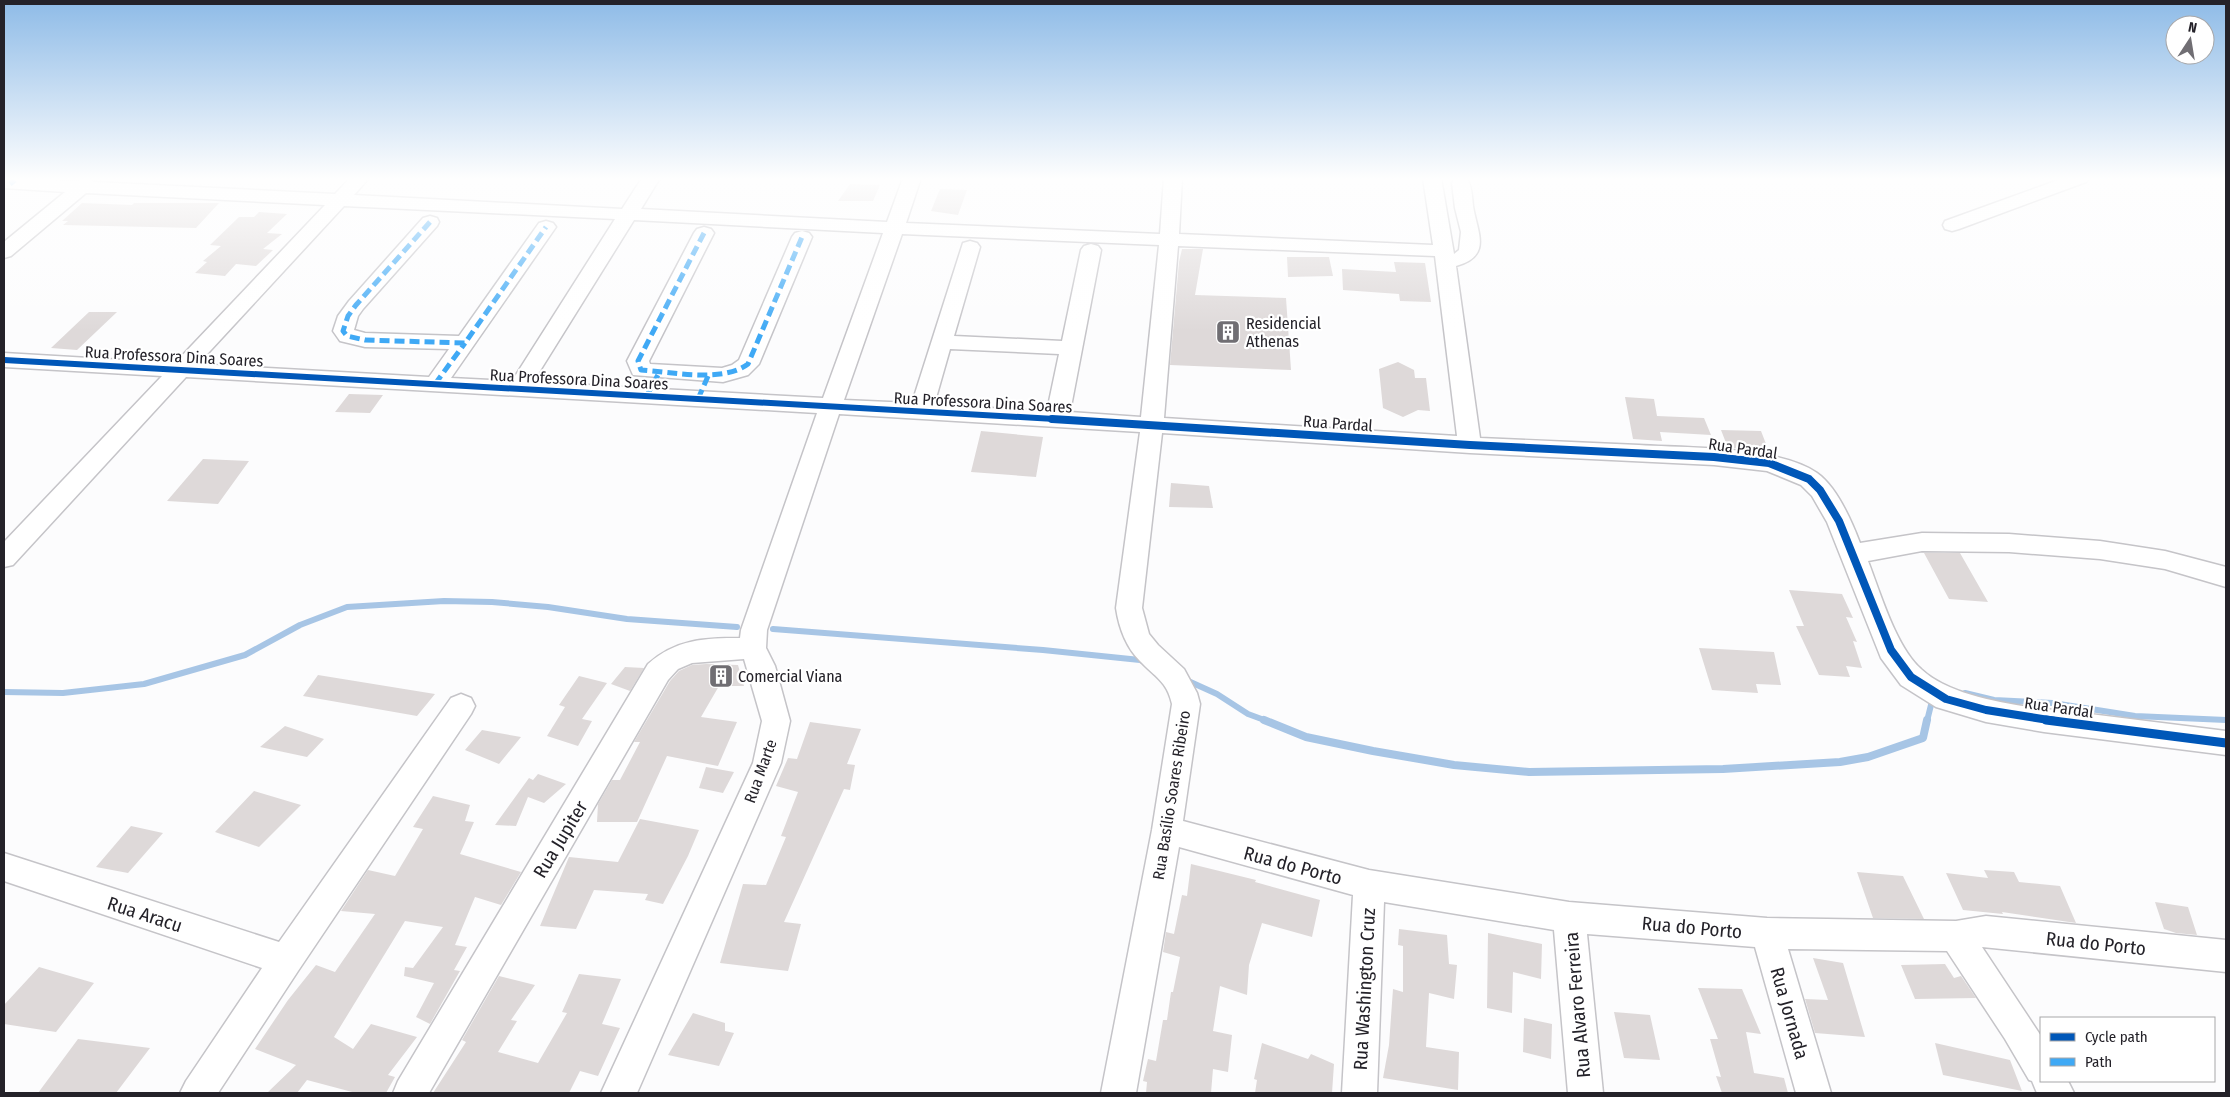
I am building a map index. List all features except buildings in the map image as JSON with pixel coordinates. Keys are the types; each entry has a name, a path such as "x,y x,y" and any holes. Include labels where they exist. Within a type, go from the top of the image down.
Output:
{"street":[{"path":"4,252 31,229"},
{"path":"4,558 314,229"},
{"path":"424,229 356,305 348,316 343,331 347,336 365,340 465,343"},
{"path":"435,384 545,229"},
{"path":"518,389 619,229"},
{"name":"Rua Marte","path":"619,1093 763,772 771,748 776,721 761,666 754,648 754,630 830,408 894,229"},
{"path":"941,229 1169,240 1460,259 1468,252 1471,229"},
{"name":"Rua Basílio Soares Ribeiro","path":"1118,1093 1167,830 1186,704 1184,691 1173,675 1144,647 1133,630 1128,608 1152,425 1170,229"},
{"path":"1440,229 1470,445"},
{"path":"704,233 638,361 641,370 723,375 740,370 748,364 802,237"},
{"path":"921,412 970,247"},
{"path":"1057,419 1091,250"},
{"path":"942,342 1070,348"},
{"name":"Rua Professora Dina Soares","path":"4,360 1152,425"},
{"path":"646,397 660,371"},
{"path":"698,399 709,374"},
{"name":"Rua Pardal","path":"1152,425 1470,445 1714,457 1754,461 1785,467 1809,479 1820,490 1839,520 1891,650 1911,677 1946,699 1986,710 2224,748"},
{"path":"1852,554 1922,542 2009,543 2100,550 2165,560 2226,577"},
{"name":"Rua Jupiter","path":"410,1093 658,672 671,660 688,653 716,649 754,648"},
{"path":"198,1093 286,960 461,706"},
{"name":"Rua do Porto","path":"1167,830 1369,885 1568,917 1767,933 1956,936 1986,931 2226,956"},
{"name":"Rua Aracu","path":"4,867 286,960"},
{"name":"Rua Washington Cruz","path":"1359,1093 1369,885"},
{"name":"Rua Alvaro Ferreira","path":"1568,917 1585,1093"},
{"name":"Rua Jornada","path":"1767,933 1813,1093"},
{"path":"1956,936 2017,1027 2040,1066"},
{"path":"2050,1082 2056,1093"}],"waterway":[{"path":"4,692 63,693 144,684 245,655 300,625 347,607 444,601 492,602 548,607 627,619 737,627"},
{"path":"773,629 1043,650 1140,660 1147,663"},
{"path":"1186,680 1217,694 1248,714 1267,721"},
{"path":"1965,693 1994,700 2053,703 2135,716 2226,720"},
{"path":"1927,721 1931,705"},
{"path":"1264,720 1306,737 1373,751 1454,765 1529,772 1723,769 1840,762 1868,757 1923,738 1927,720"}],"marked path":[{"path":"424,229 348,316 343,331 347,336 365,340 465,343 544,229"},
{"path":"704,233 638,361 641,370 723,375 740,370 748,364 802,237"},
{"path":"435,384 465,343"},
{"path":"646,397 660,371"},
{"path":"698,399 709,374"}],"cycle path":[{"path":"4,360 1057,419 1470,445 1714,457 1769,463 1809,479 1820,490 1839,521 1891,650 1911,677 1946,699 1986,710 2044,720 2226,743"}],"place":[{"name":"Residencial Athenas","path":"1228,332"},
{"name":"Comercial Viana","path":"721,676"}]}
